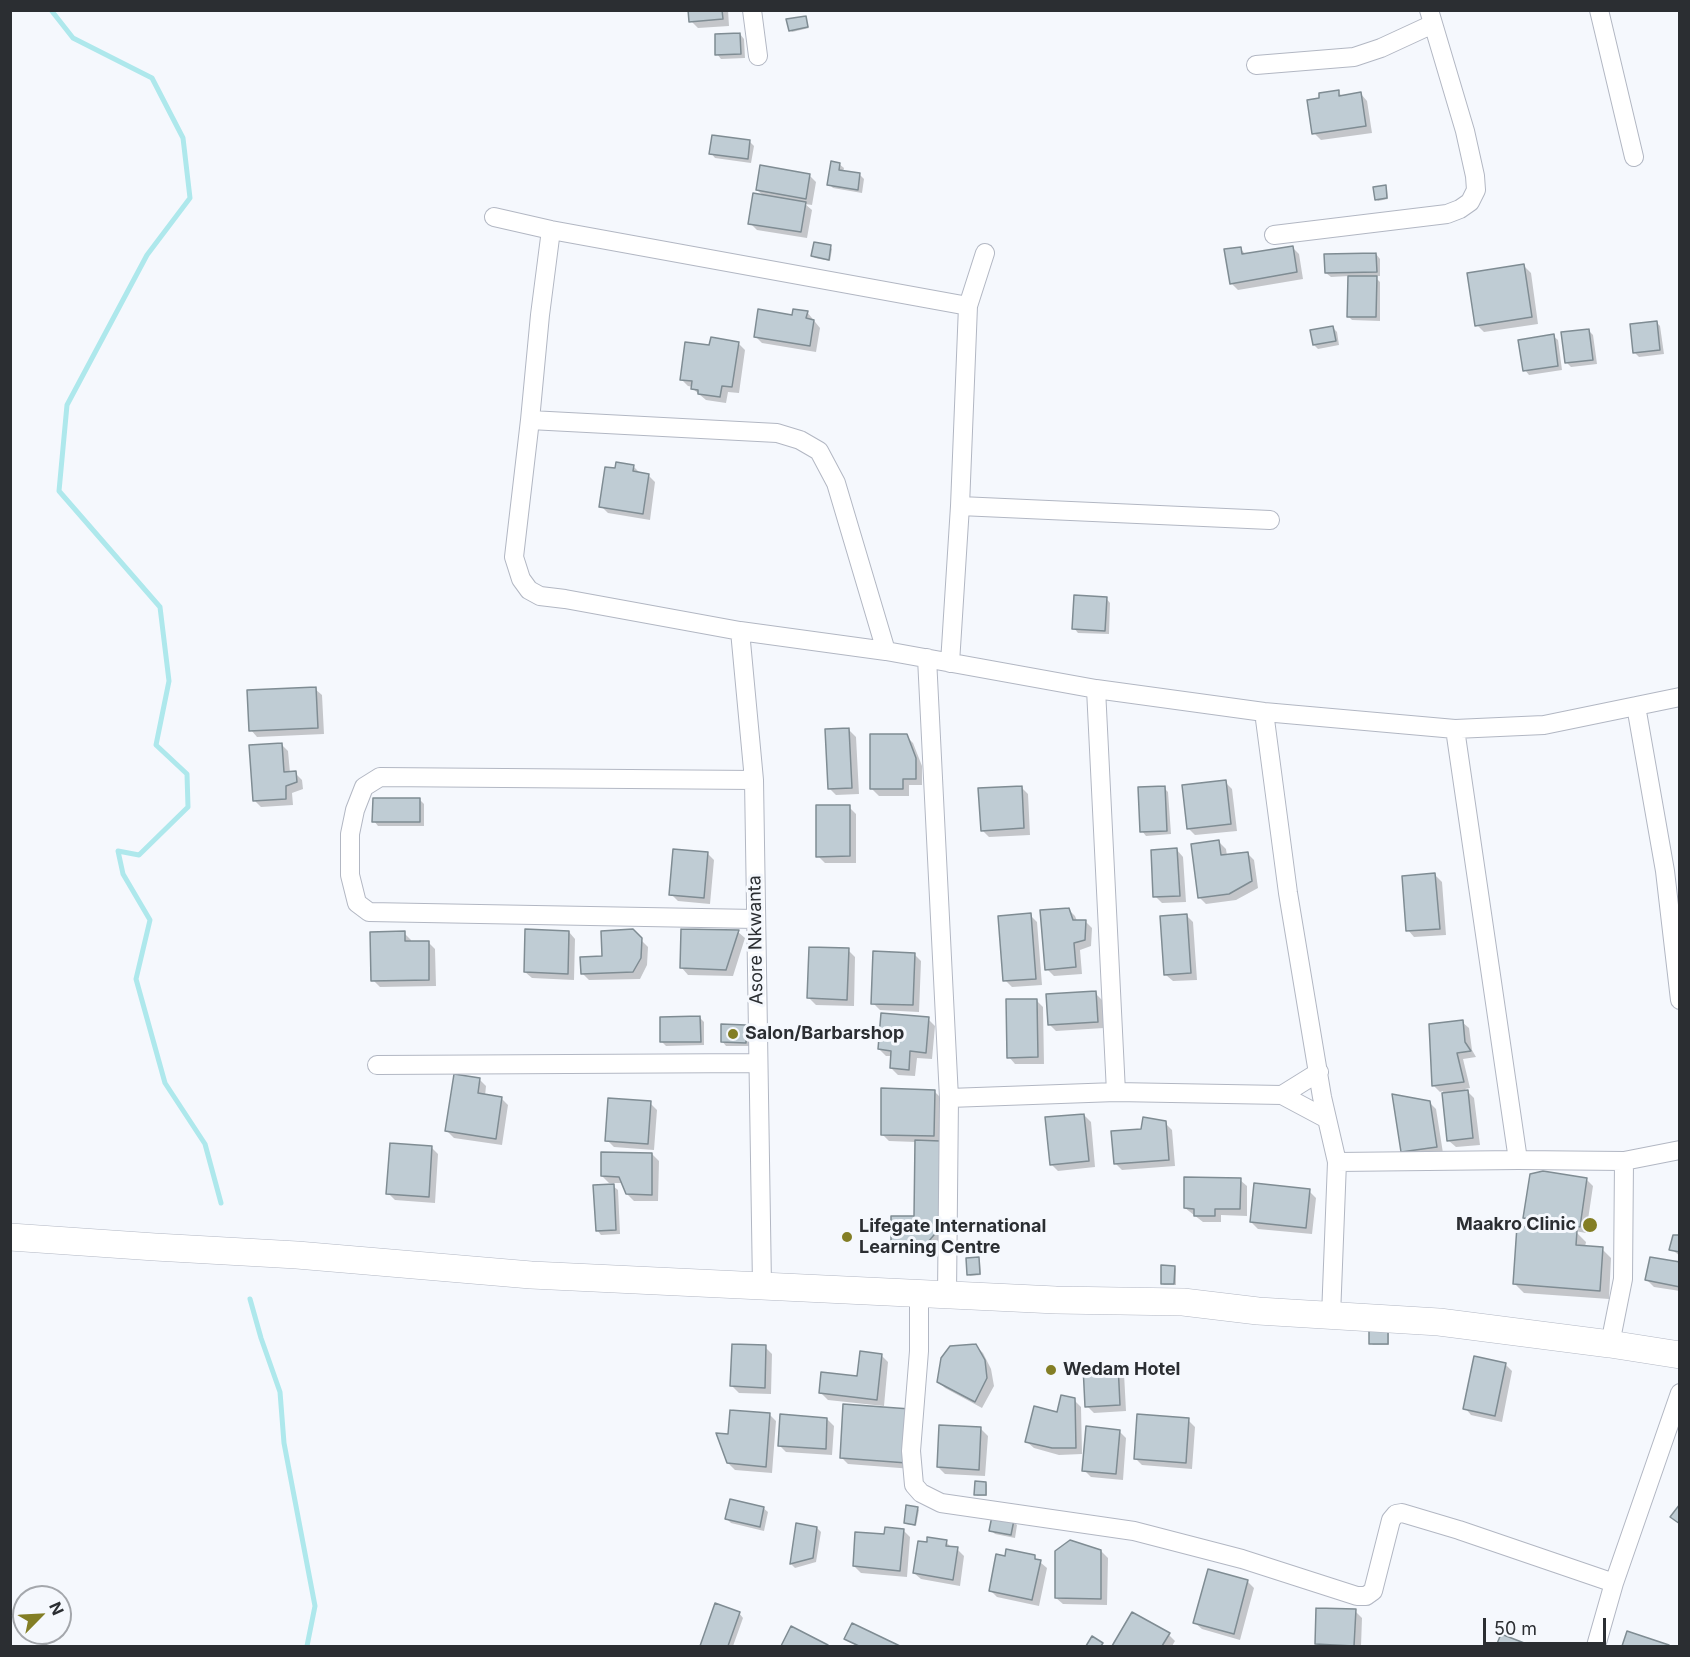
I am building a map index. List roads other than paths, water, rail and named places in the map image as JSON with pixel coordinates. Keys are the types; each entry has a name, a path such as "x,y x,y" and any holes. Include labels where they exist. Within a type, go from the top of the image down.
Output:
{"street":[{"path":"752,10 758,56"},
{"path":"1599,10 1634,157"},
{"path":"1256,65 1354,57 1381,48 1431,17 1465,131 1475,176 1476,189 1470,202 1447,214 1274,236"},
{"path":"494,217 551,230 968,306"},
{"path":"551,230 514,557 520,579 529,590 540,596 741,631 886,651 1096,689 1264,712 1455,729 1544,725 1680,696"},
{"path":"950,663 960,506 968,306 985,253"},
{"path":"530,420 777,433 800,440 819,451 836,483 886,651"},
{"path":"960,506 1270,520"},
{"name":"Asore Nkwanta","path":"741,631 754,780 762,1286"},
{"path":"927,658 950,1098 947,1294"},
{"path":"1096,689 1116,1092"},
{"path":"1636,706 1672,870 1680,1000"},
{"path":"1264,712 1288,893 1318,1072 1337,1161 1331,1316"},
{"path":"1455,729 1518,1160"},
{"path":"754,780 380,777 364,787 355,810 350,834 350,875 357,903 369,912 756,920"},
{"path":"377,1065 758,1063"},
{"path":"1282,1095 1318,1072"},
{"path":"950,1098 1116,1092 1282,1095 1328,1119"},
{"path":"1337,1161 1624,1161 1680,1150"},
{"path":"1610,1344 1623,1279 1624,1161"},
{"path":"10,1237 297,1254 531,1275 1056,1300 1183,1302 1258,1311 1439,1322 1680,1355"},
{"path":"919,1293 919,1351 911,1452 914,1485 921,1493 941,1503 1134,1531 1242,1559 1357,1596 1366,1596 1372,1591 1391,1520 1396,1514 1402,1513 1614,1583"},
{"path":"1596,1647 1614,1583 1680,1394"}],"waterway":[{"path":"51,10 73,38 152,78 183,138 190,198 147,255 67,405 59,491 160,607 169,681 156,745 187,774 188,807 139,855 118,851 123,874 150,920 136,979 165,1083 205,1144 221,1203"},
{"path":"250,1299 280,1392 284,1443 315,1606 307,1646"}],"place":[{"name":"Salon/Barbarshop","path":"733,1034"},
{"name":"Maakro Clinic","path":"1590,1225"},
{"name":"Lifegate International Learning Centre","path":"847,1237"},
{"name":"Wedam Hotel","path":"1051,1370"}]}
